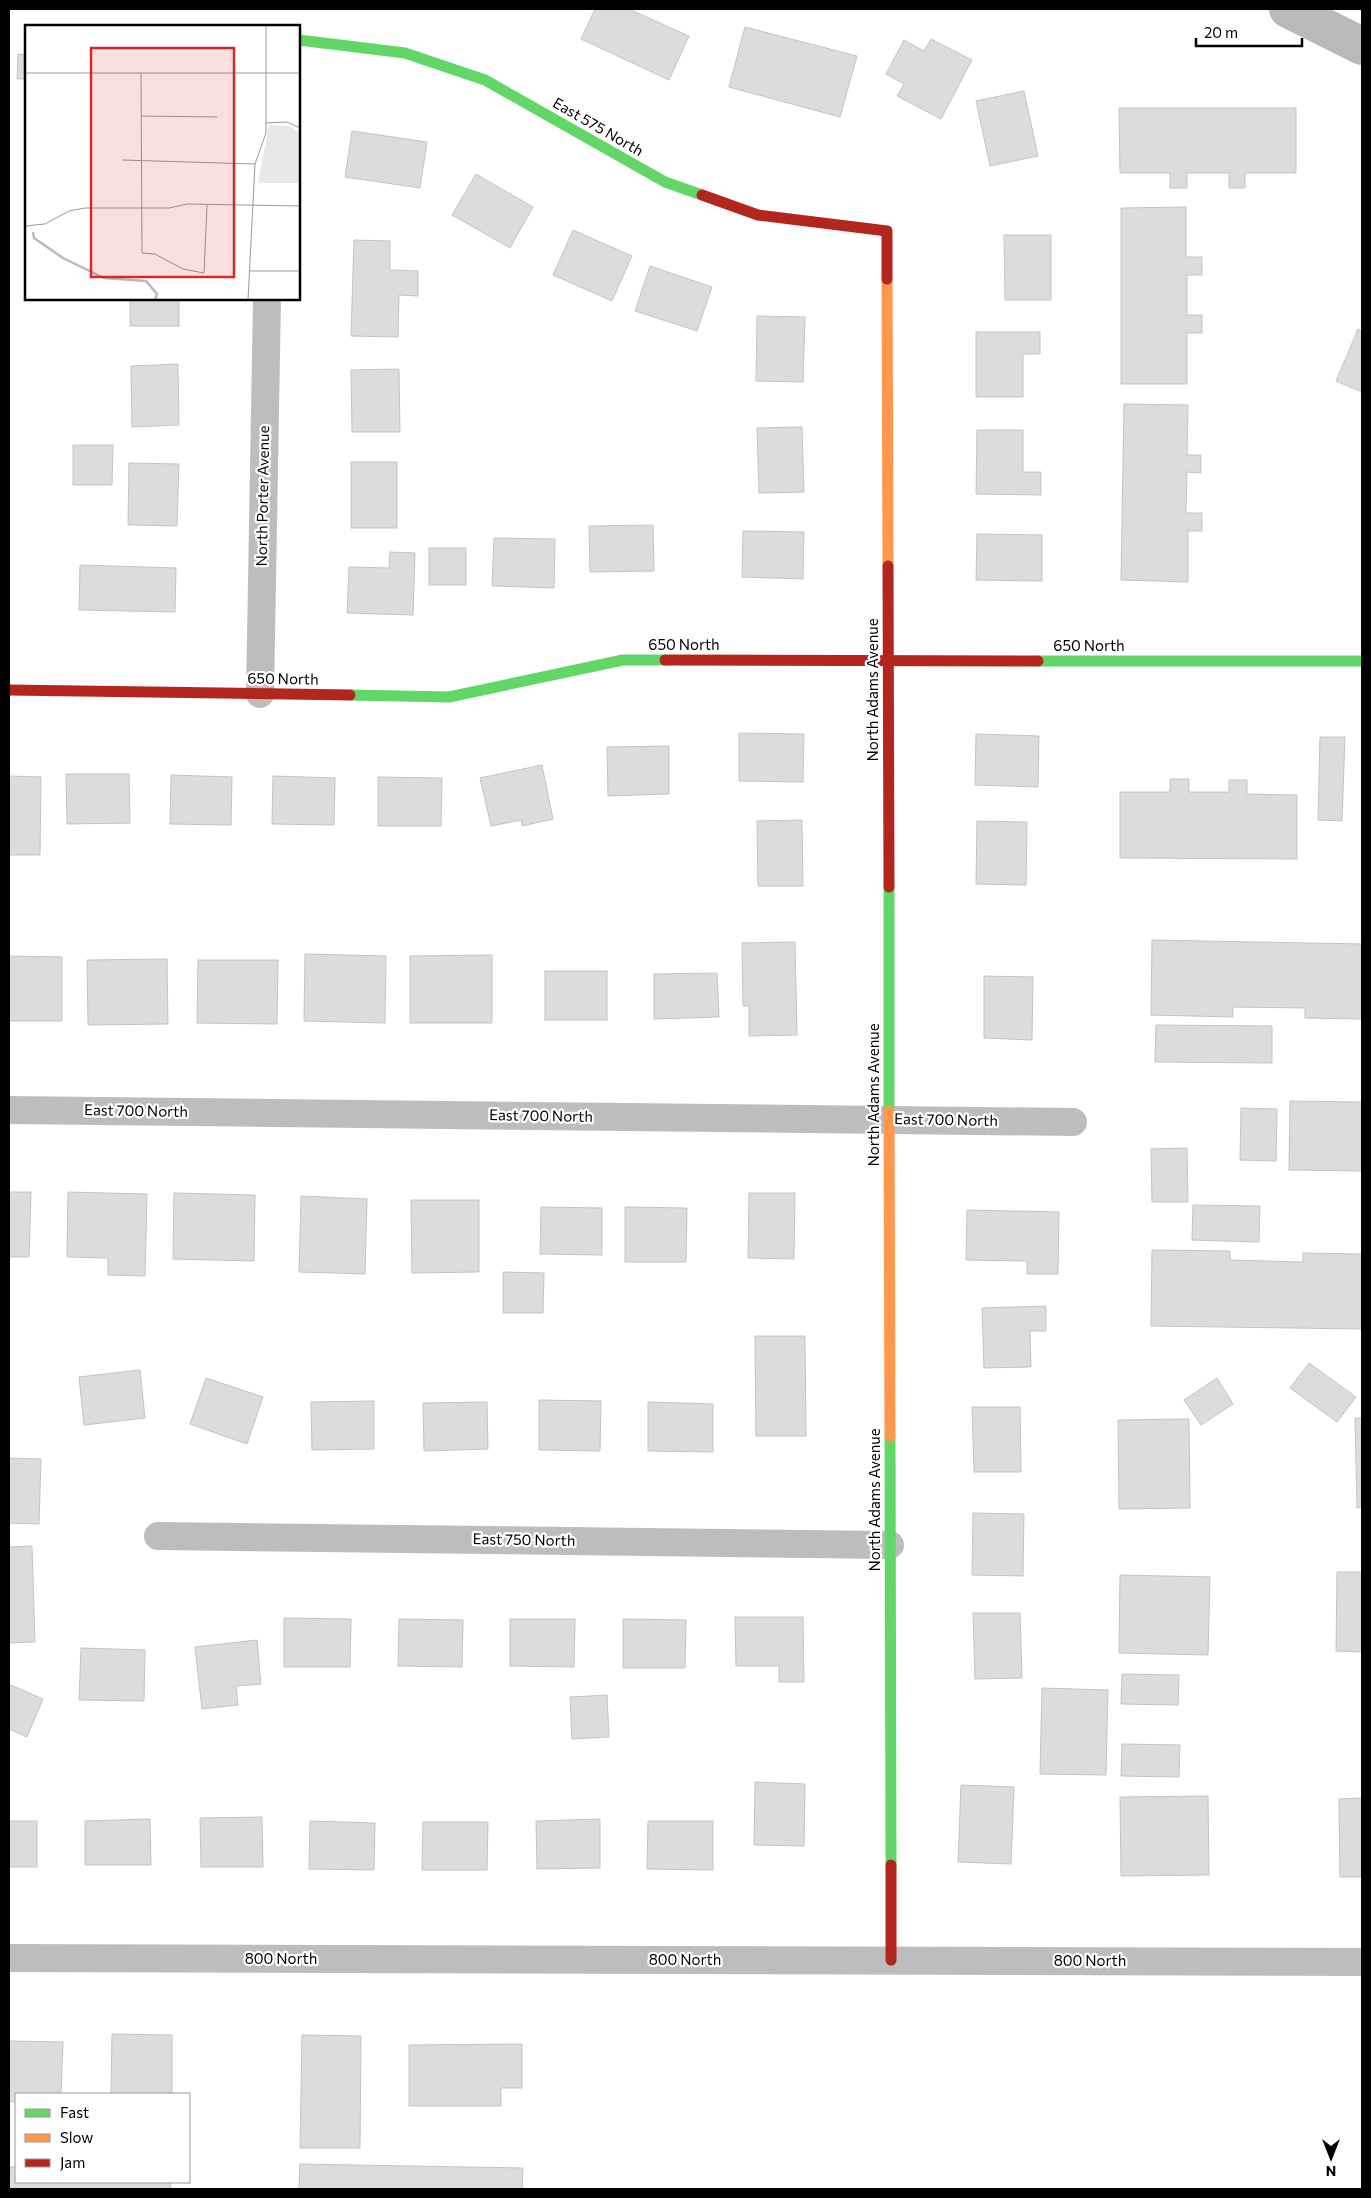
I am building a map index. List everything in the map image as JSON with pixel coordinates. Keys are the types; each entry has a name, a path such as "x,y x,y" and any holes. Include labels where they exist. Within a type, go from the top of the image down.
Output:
{"street":[{"name":"East 575 North","path":"300,40 405,53 485,80 665,182 758,215 886,230"},
{"name":"North Adams Avenue","path":"886,230 891,1960"},
{"name":"North Porter Avenue","path":"260,694 267,300"},
{"name":"650 North","path":"9,690 449,697 622,660 1362,662"},
{"name":"East 700 North","path":"9,1110 1074,1122"},
{"name":"East 750 North","path":"158,1536 890,1544"},
{"name":"800 North","path":"9,1958 1362,1962"}],"building":[{"path":"595,9 629,9 689,36 669,80 581,39"},
{"path":"745,27 857,56 840,117 729,87"},
{"path":"931,39 972,60 941,119 897,96 904,84 886,74 904,40 924,51"},
{"path":"18,54 25,55 25,79 17,79"},
{"path":"1024,91 1038,156 990,166 976,101"},
{"path":"1119,108 1296,108 1296,173 1245,173 1245,188 1229,188 1229,173 1187,173 1187,188 1170,188 1170,173 1120,173"},
{"path":"352,131 427,142 420,188 345,177"},
{"path":"476,174 533,207 510,248 452,215"},
{"path":"1186,207 1186,257 1202,257 1202,275 1187,275 1187,315 1202,315 1202,333 1187,333 1187,384 1121,384 1121,208"},
{"path":"573,230 632,256 612,301 553,275"},
{"path":"1004,235 1051,235 1051,300 1005,300"},
{"path":"354,240 390,241 390,270 418,271 418,296 399,295 398,337 351,336"},
{"path":"650,266 712,287 697,331 635,311"},
{"path":"130,300 179,300 179,326 130,326"},
{"path":"757,316 805,317 803,382 756,381"},
{"path":"1358,329 1362,331 1362,392 1336,381"},
{"path":"976,332 1040,332 1040,354 1023,354 1023,397 976,397"},
{"path":"178,364 179,425 132,427 131,366"},
{"path":"399,369 400,432 352,432 351,370"},
{"path":"1124,404 1188,405 1187,455 1201,455 1201,473 1187,472 1186,513 1202,513 1202,531 1188,531 1188,582 1121,580"},
{"path":"802,427 804,492 759,493 757,428"},
{"path":"977,430 1023,430 1023,472 1041,472 1041,495 976,494"},
{"path":"73,445 113,445 112,485 73,485"},
{"path":"351,462 397,462 397,528 351,528"},
{"path":"129,463 179,464 177,526 128,525"},
{"path":"653,525 654,571 590,572 589,526"},
{"path":"743,531 804,532 803,579 742,577"},
{"path":"977,534 1042,535 1042,581 976,580"},
{"path":"494,538 555,539 554,588 492,586"},
{"path":"429,548 466,548 466,585 429,585"},
{"path":"390,552 415,553 413,615 347,613 349,567 389,568"},
{"path":"80,565 176,568 175,612 79,610"},
{"path":"739,733 804,734 803,782 739,781"},
{"path":"976,734 1039,736 1038,787 975,785"},
{"path":"1320,737 1345,737 1342,821 1318,820"},
{"path":"669,746 669,794 608,796 607,747"},
{"path":"542,765 553,819 522,826 521,820 491,826 480,778"},
{"path":"66,774 129,774 130,823 67,824"},
{"path":"171,775 232,777 231,825 170,824"},
{"path":"9,776 41,777 40,855 9,855"},
{"path":"273,776 335,778 334,825 272,824"},
{"path":"378,777 442,778 441,826 378,826"},
{"path":"1170,779 1189,779 1189,792 1229,792 1229,780 1247,780 1247,794 1297,795 1297,859 1120,858 1120,792 1170,792"},
{"path":"802,820 803,886 758,886 757,821"},
{"path":"977,821 1027,822 1026,885 976,884"},
{"path":"1152,940 1362,944 1362,1019 1305,1018 1305,1008 1233,1007 1233,1017 1151,1015"},
{"path":"795,942 797,1035 749,1036 749,1006 743,1006 742,943"},
{"path":"305,954 386,956 385,1023 304,1021"},
{"path":"492,955 492,1023 410,1023 410,956"},
{"path":"9,956 62,957 62,1021 9,1021"},
{"path":"167,959 168,1024 88,1025 87,960"},
{"path":"198,960 278,960 277,1024 197,1023"},
{"path":"545,971 607,971 607,1020 545,1020"},
{"path":"717,973 719,1017 654,1019 654,974"},
{"path":"984,976 1033,977 1032,1040 984,1038"},
{"path":"1156,1025 1272,1026 1272,1063 1155,1062"},
{"path":"1290,1101 1362,1102 1362,1171 1289,1170"},
{"path":"1241,1108 1277,1109 1276,1161 1240,1160"},
{"path":"1187,1148 1188,1202 1152,1202 1151,1149"},
{"path":"9,1192 31,1192 29,1257 9,1257"},
{"path":"68,1192 147,1194 145,1276 108,1275 108,1258 67,1257"},
{"path":"174,1193 255,1195 254,1261 173,1259"},
{"path":"749,1193 795,1193 794,1259 748,1258"},
{"path":"301,1196 367,1199 365,1274 299,1272"},
{"path":"411,1200 479,1200 479,1272 412,1273"},
{"path":"1193,1205 1260,1206 1259,1242 1192,1240"},
{"path":"541,1207 602,1208 602,1255 540,1254"},
{"path":"625,1207 687,1208 686,1262 625,1262"},
{"path":"967,1210 1059,1212 1058,1274 1027,1274 1027,1261 966,1260"},
{"path":"1152,1250 1230,1251 1230,1260 1303,1262 1303,1253 1362,1254 1362,1329 1151,1326"},
{"path":"503,1272 544,1273 543,1313 503,1313"},
{"path":"1046,1306 1046,1331 1030,1331 1031,1367 984,1368 982,1308"},
{"path":"755,1336 805,1336 806,1436 756,1436"},
{"path":"1309,1363 1356,1397 1337,1422 1290,1388"},
{"path":"140,1370 145,1418 84,1425 79,1377"},
{"path":"206,1378 263,1397 247,1444 190,1424"},
{"path":"1217,1378 1233,1404 1201,1425 1184,1400"},
{"path":"539,1400 601,1401 600,1451 539,1450"},
{"path":"374,1401 374,1449 312,1450 311,1402"},
{"path":"487,1402 488,1449 424,1451 423,1403"},
{"path":"648,1402 713,1404 713,1452 648,1451"},
{"path":"972,1407 1020,1407 1021,1472 974,1472"},
{"path":"1355,1418 1362,1418 1362,1507 1357,1508"},
{"path":"1189,1419 1190,1508 1119,1509 1118,1420"},
{"path":"9,1458 41,1459 39,1524 9,1523"},
{"path":"973,1513 1024,1514 1023,1576 972,1575"},
{"path":"32,1546 35,1642 9,1643 9,1547"},
{"path":"1337,1572 1362,1572 1362,1652 1336,1651"},
{"path":"1120,1575 1210,1577 1208,1655 1119,1653"},
{"path":"973,1613 1020,1613 1022,1678 975,1679"},
{"path":"735,1617 803,1617 804,1682 779,1682 779,1666 736,1666"},
{"path":"284,1618 351,1619 350,1667 284,1667"},
{"path":"399,1619 463,1620 462,1667 398,1666"},
{"path":"510,1619 575,1619 574,1667 510,1666"},
{"path":"623,1619 686,1620 685,1668 623,1668"},
{"path":"257,1640 261,1684 236,1686 238,1705 202,1709 195,1647"},
{"path":"81,1648 145,1650 144,1701 79,1700"},
{"path":"1122,1674 1179,1675 1178,1705 1121,1704"},
{"path":"11,1685 43,1699 27,1737 9,1729 9,1691"},
{"path":"1042,1688 1108,1690 1106,1775 1040,1774"},
{"path":"607,1695 609,1737 572,1739 570,1697"},
{"path":"1122,1744 1180,1745 1179,1777 1121,1776"},
{"path":"755,1782 805,1784 804,1846 754,1845"},
{"path":"961,1785 1014,1787 1011,1864 958,1862"},
{"path":"1208,1796 1209,1875 1121,1876 1120,1797"},
{"path":"1362,1798 1362,1877 1340,1877 1339,1799"},
{"path":"262,1817 263,1867 201,1867 200,1818"},
{"path":"150,1819 151,1865 85,1865 85,1821"},
{"path":"600,1819 600,1868 537,1869 536,1821"},
{"path":"9,1821 37,1821 37,1867 9,1867"},
{"path":"310,1821 375,1823 374,1870 309,1869"},
{"path":"648,1821 713,1821 713,1870 647,1869"},
{"path":"423,1822 488,1822 487,1870 422,1870"},
{"path":"112,2034 172,2035 172,2093 111,2093"},
{"path":"302,2035 361,2036 360,2148 300,2148"},
{"path":"9,2041 63,2042 61,2093 15,2093 15,2102 9,2102"},
{"path":"522,2044 522,2088 501,2088 501,2106 409,2106 409,2045"},
{"path":"300,2164 523,2168 522,2189 299,2189"},
{"path":"9,2167 15,2167 15,2183 170,2183 171,2189 9,2189"}],"waterway":[{"path":"1288,9 1362,46"}],"traffic: fast":[{"path":"300,40 405,53 485,80 665,182 702,195"},
{"path":"350,695 449,697 623,660 665,660"},
{"path":"1038,661 1362,661"},
{"path":"889,887 889,1111"},
{"path":"890,1436 891,1865"}],"traffic: slow":[{"path":"887,279 888,566"},
{"path":"889,1111 890,1436"}],"traffic: jam":[{"path":"702,195 758,215 887,231 887,279"},
{"path":"888,566 889,887"},
{"path":"665,660 1038,661"},
{"path":"9,690 350,695"},
{"path":"891,1865 891,1960"}]}
